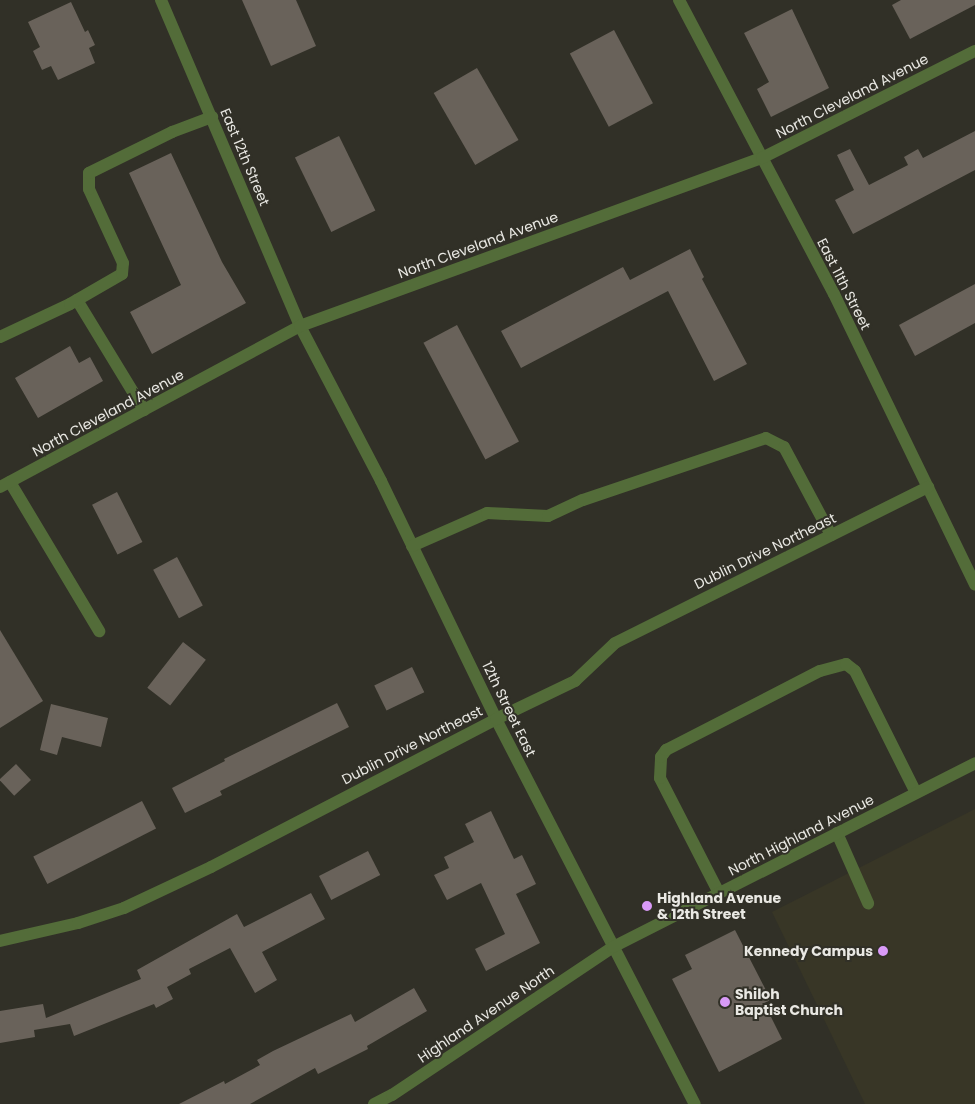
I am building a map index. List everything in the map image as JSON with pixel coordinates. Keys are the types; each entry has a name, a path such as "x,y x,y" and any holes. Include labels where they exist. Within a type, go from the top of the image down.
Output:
{"street":[{"name":"East 12th Street","path":"161,0 300,326"},
{"name":"East 11th Street","path":"679,0 834,294 975,584"},
{"name":"North Cleveland Avenue","path":"5,484 300,326 762,158 975,51"},
{"path":"0,337 77,300 122,274 123,263 89,189 89,173 172,132 212,117"},
{"path":"77,300 144,410"},
{"name":"12th Street East","path":"300,326 412,546 496,719 695,1104"},
{"path":"412,546 487,513 548,516 583,500 766,438 784,447 832,535"},
{"path":"5,484 99,631"},
{"name":"Dublin Drive Northeast","path":"0,941 78,923 124,908 211,867 496,719 575,681 614,643 928,487"},
{"path":"719,893 660,778 661,757 666,750 820,671 846,664 855,671 916,793"},
{"name":"North Highland Avenue","path":"613,947 975,762"},
{"path":"837,833 868,904"},
{"name":"Highland Avenue North","path":"374,1104 392,1095 613,947"}],"shaded area":[{"name":"Kennedy Campus","path":"975,809 975,1104 865,1104 772,912"}],"building":[{"path":"242,0 296,0 316,46 271,66"},
{"path":"901,0 975,0 975,5 910,39 892,5"},
{"path":"71,2 85,32 88,30 95,45 89,48 95,63 58,80 51,66 42,70 33,51 40,47 28,22"},
{"path":"792,9 829,88 771,117 757,89 769,82 744,33"},
{"path":"614,30 653,103 609,127 570,53"},
{"path":"477,68 518,140 475,165 434,93"},
{"path":"975,131 975,170 853,234 835,200 854,190 837,155 850,149 869,185 908,165 904,157 918,149 923,158"},
{"path":"339,136 375,211 331,232 295,157"},
{"path":"171,153 222,262 246,303 152,354 130,312 181,285 129,173"},
{"path":"690,249 704,277 702,279 747,364 714,381 668,291 521,368 501,331 623,267 630,280"},
{"path":"975,284 975,323 915,356 899,325"},
{"path":"457,325 519,442 485,459 423,343"},
{"path":"70,346 79,363 90,357 103,381 38,418 15,378"},
{"path":"117,492 142,542 117,555 92,505"},
{"path":"177,557 203,606 179,618 153,570"},
{"path":"0,630 43,701 0,728"},
{"path":"183,642 206,660 170,706 147,688"},
{"path":"412,667 424,692 387,711 374,685"},
{"path":"337,703 349,727 220,791 222,795 185,813 172,788 225,761 224,759"},
{"path":"51,704 108,718 101,747 62,737 57,755 40,750"},
{"path":"16,764 31,780 14,796 0,779"},
{"path":"142,801 156,829 47,884 33,856"},
{"path":"491,811 514,859 522,855 536,884 516,894 540,943 486,971 475,949 505,934 481,883 447,900 434,875 449,868 444,857 474,842 465,824"},
{"path":"368,851 380,875 331,900 319,876"},
{"path":"311,893 325,919 262,952 277,980 255,993 230,948 189,969 191,974 167,987 173,999 156,1008 154,1004 74,1036 70,1024 34,1030 35,1037 0,1043 0,1011 43,1004 46,1018 141,979 137,970 237,914 244,927"},
{"name":"Shiloh Baptist Church","path":"735,930 771,1000 764,1003 782,1039 719,1072 672,979 692,969 685,955"},
{"path":"414,988 427,1011 367,1046 368,1049 318,1074 315,1068 250,1104 179,1104 224,1081 225,1084 260,1065 257,1060 273,1051 351,1014 355,1022"}],"place":[{"name":"Highland Avenue & 12th Street","path":"647,906"},
{"name":"Kennedy Campus","path":"883,951"},
{"name":"Shiloh Baptist Church","path":"725,1002"}]}
